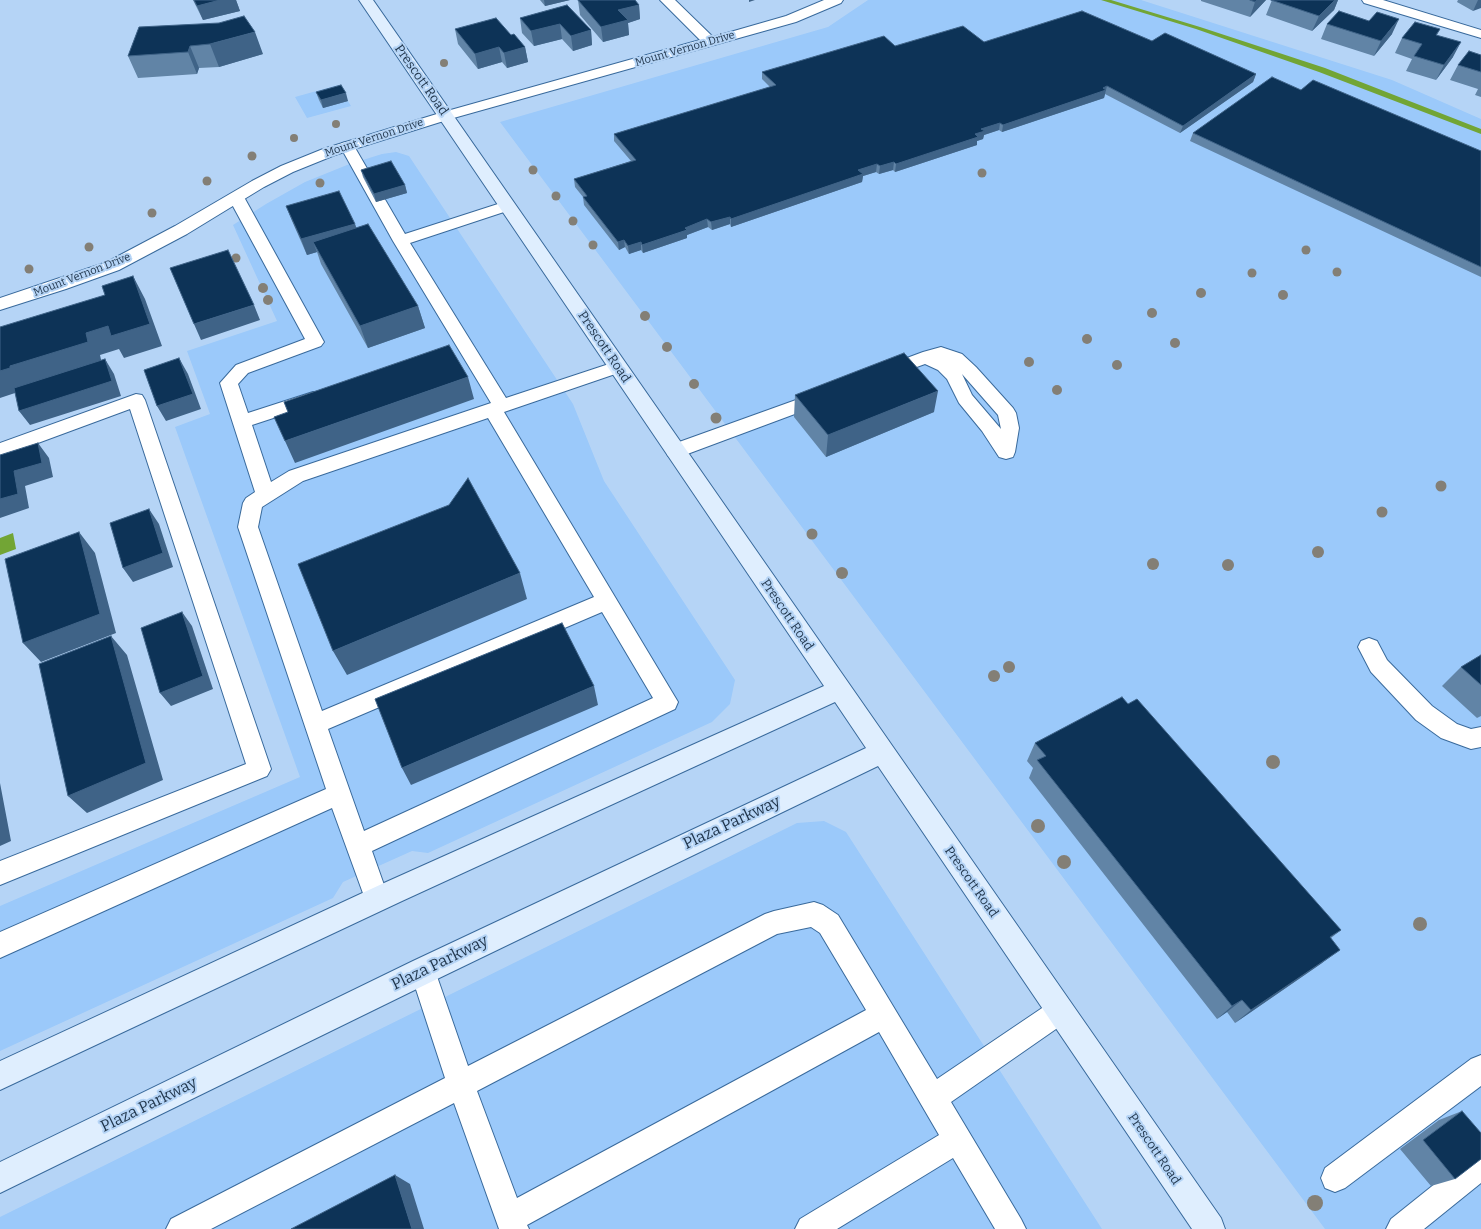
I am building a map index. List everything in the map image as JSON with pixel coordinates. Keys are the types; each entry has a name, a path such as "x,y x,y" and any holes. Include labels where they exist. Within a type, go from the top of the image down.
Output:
{"main road":[{"name":"Prescott Road","path":"366,0 838,690 1210,1229"},
{"path":"0,1076 377,899 838,690"},
{"name":"Plaza Parkway","path":"0,1178 422,970 882,752"}],"street":[{"path":"667,0 710,42"},
{"name":"Mount Vernon Drive","path":"0,304 113,266 182,230 236,197 287,169 347,146 445,116 791,19 836,0"},
{"path":"1369,0 1481,34"}],"lane":[{"path":"347,146 401,241 457,348 498,408 607,601 667,702 358,846"},
{"path":"236,197 315,342 242,369 229,383 266,495"},
{"path":"401,241 507,206"},
{"path":"868,379 929,356 941,353 956,358 970,371 1007,413 1010,428 1006,452"},
{"path":"377,899 339,794 248,527 253,503 296,476 618,367"},
{"path":"675,451 839,390"},
{"path":"242,422 331,391"},
{"path":"0,450 136,400 259,769 0,873"},
{"path":"315,724 607,601"},
{"path":"1369,647 1379,666 1424,713 1449,731 1471,739 1481,737"},
{"path":"0,945 339,794"},
{"path":"181,1229 774,923 814,914 829,924 1010,1229"},
{"path":"422,970 461,1084 512,1224 883,1015"},
{"path":"932,1098 1060,1011"},
{"path":"1335,1178 1481,1069"},
{"path":"810,1229 957,1140"},
{"path":"1401,1229 1481,1165"}],"shaded area":[{"path":"868,0 1141,0 1392,80 1481,119 1481,1229 1325,1229 500,122 828,27"},
{"path":"338,85 351,106 307,118 295,97"},
{"path":"396,152 409,156 573,404 604,481 735,680 730,704 712,722 428,853 412,851 343,882 333,898 0,1051 0,906 300,777 175,427 210,414 187,351 277,321 233,225 305,182 347,165 382,154"},
{"path":"13,533 16,549 0,555 0,538"},
{"path":"824,821 846,832 1102,1229 0,1229 0,1217 797,823"}],"building":[{"path":"194,0 220,0 197,6"},
{"path":"578,0 635,0 639,5 618,10 628,20 601,27"},
{"path":"1271,0 1335,0 1319,16"},
{"path":"567,5 591,30 571,36 560,24 531,31 520,18"},
{"path":"1082,11 1152,41 1165,33 1256,74 1183,126 1107,86 1103,88 1106,90 1003,125 1000,123 981,129 985,131 975,134 978,137 896,164 894,162 880,166 877,164 858,170 863,174 731,219 730,217 711,222 707,219 685,228 687,230 642,245 641,242 628,246 624,240 618,242 583,197 587,196 574,179 636,160 614,134 776,85 762,72 884,36 895,46 963,26 984,42"},
{"path":"1339,11 1369,21 1377,12 1399,19 1381,41 1327,24"},
{"path":"244,16 255,32 210,44 190,46 188,52 128,56 139,27 219,23"},
{"path":"496,18 511,35 514,34 525,47 504,53 499,47 475,54 455,29"},
{"path":"1415,22 1440,29 1436,35 1461,42 1444,65 1414,56 1422,44 1402,38"},
{"path":"1469,51 1481,55 1481,72 1458,65"},
{"path":"1272,77 1301,90 1313,80 1481,151 1481,267 1193,133"},
{"path":"341,85 346,93 321,100 316,92"},
{"path":"391,161 405,185 374,194 361,170"},
{"path":"339,191 355,224 301,239 286,206"},
{"path":"368,224 418,306 360,326 313,242"},
{"path":"228,250 254,305 194,324 170,268"},
{"path":"133,276 150,324 111,336 108,326 86,333 88,342 10,366 10,368 0,371 0,327 105,295 102,286"},
{"path":"449,345 468,377 285,441 274,417 288,412 284,402"},
{"path":"904,353 938,391 828,435 795,395"},
{"path":"179,358 193,394 157,406 144,370"},
{"path":"105,359 112,381 19,411 14,388"},
{"path":"38,443 42,463 14,471 18,494 0,499 0,455"},
{"path":"468,478 520,573 333,651 298,564 449,505"},
{"path":"149,509 163,553 123,568 110,523"},
{"path":"79,532 100,614 23,643 5,559"},
{"path":"182,612 203,676 160,693 141,628"},
{"path":"562,623 594,686 402,768 375,699"},
{"path":"111,636 146,763 68,796 39,664"},
{"path":"1481,655 1481,685 1461,667"},
{"path":"1122,697 1128,704 1137,699 1341,930 1330,937 1340,950 1251,1010 1242,1000 1232,1006 1037,760 1046,756 1035,743"},
{"path":"1462,1111 1481,1133 1481,1159 1455,1179 1423,1140"},
{"path":"395,1175 412,1229 291,1229"}],"waterway":[{"path":"1104,0 1198,28 1322,70 1481,132"}]}
